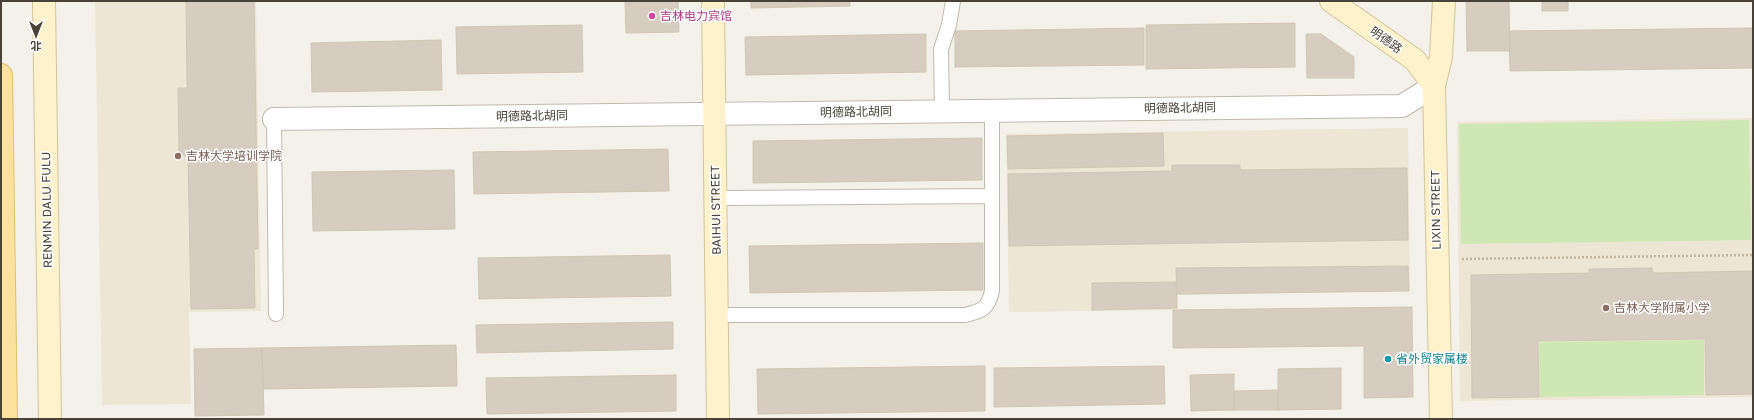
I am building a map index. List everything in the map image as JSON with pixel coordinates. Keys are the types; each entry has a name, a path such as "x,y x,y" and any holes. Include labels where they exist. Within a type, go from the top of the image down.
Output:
{"main road":[{"path":"1,75 6,419"}],"street":[{"name":"RENMIN DALU FULU","path":"44,1 50,419"},
{"name":"BAIHUI STREET","path":"713,1 718,419"},
{"name":"明德路","path":"1331,1 1415,60 1434,86"},
{"name":"LIXIN STREET","path":"1441,419 1434,86 1441,57 1444,1"},
{"name":"明德路北胡同","path":"274,119 1402,106 1434,86"}],"lane":[{"path":"942,111 941,48 949,25 953,1"},
{"path":"717,315 965,315 980,311 990,303 992,291 992,111"},
{"path":"274,119 276,314"},
{"path":"716,198 992,196"}],"path":[{"path":"1437,260 1753,255"}],"shaded area":[{"name":"吉林大学培训学院","path":"95,1 256,1 261,311 189,312 191,404 102,405"},
{"name":"吉林大学附属小学","path":"1752,118 1753,397 1460,401 1457,122"},
{"path":"1408,128 1410,291 1178,295 1178,310 1009,312 1006,134"}],"green space":[{"path":"1749,120 1751,240 1461,244 1459,124"},
{"path":"1704,340 1704,395 1540,397 1539,342"}],"building":[{"path":"186,1 254,1 258,249 254,249 255,308 191,309 188,156 179,156 178,88 187,88"},
{"name":"吉林电力宾馆","path":"625,1 678,1 679,32 626,33"},
{"path":"751,1 850,1 850,6 751,8"},
{"path":"1466,1 1509,1 1510,51 1467,51"},
{"path":"1542,1 1568,1 1568,11 1542,11"},
{"path":"1295,23 1295,67 1146,69 1146,25"},
{"path":"582,25 583,72 457,74 456,27"},
{"path":"1144,28 1144,65 955,67 955,31"},
{"path":"1753,28 1753,68 1510,71 1509,31"},
{"path":"926,34 926,72 746,75 745,37"},
{"path":"1306,34 1321,34 1354,57 1354,78 1307,78"},
{"path":"441,40 442,90 312,92 311,43"},
{"path":"1163,133 1164,166 1008,169 1007,136"},
{"path":"982,138 982,180 753,183 753,141"},
{"path":"668,149 669,191 474,194 473,152"},
{"path":"1172,165 1240,165 1240,170 1407,168 1408,240 1009,246 1008,174 1172,171"},
{"path":"454,170 455,229 313,231 312,172"},
{"path":"983,243 983,290 750,293 749,246"},
{"path":"670,255 671,296 479,299 478,258"},
{"path":"1408,266 1409,291 1177,294 1176,268"},
{"path":"1652,268 1653,273 1753,271 1753,394 1706,395 1705,339 1538,341 1539,397 1472,398 1471,275 1589,273 1589,269"},
{"path":"1176,282 1177,308 1092,310 1092,283"},
{"name":"省外贸家属楼","path":"1412,307 1413,397 1364,398 1364,346 1173,348 1173,310"},
{"path":"673,322 673,349 477,353 476,325"},
{"path":"456,345 457,386 263,389 262,348"},
{"path":"262,348 264,415 195,416 194,349"},
{"path":"985,366 985,411 758,414 757,369"},
{"path":"1164,366 1165,404 994,407 994,368"},
{"path":"1341,368 1341,409 1278,410 1278,369"},
{"path":"1234,374 1234,410 1191,411 1190,375"},
{"path":"676,375 676,411 487,414 486,378"},
{"path":"1278,390 1278,410 1234,410 1234,391"}],"place":[{"name":"吉林电力宾馆","path":"652,16"},
{"name":"吉林大学培训学院","path":"178,156"},
{"name":"吉林大学附属小学","path":"1606,308"},
{"name":"省外贸家属楼","path":"1388,359"}]}
